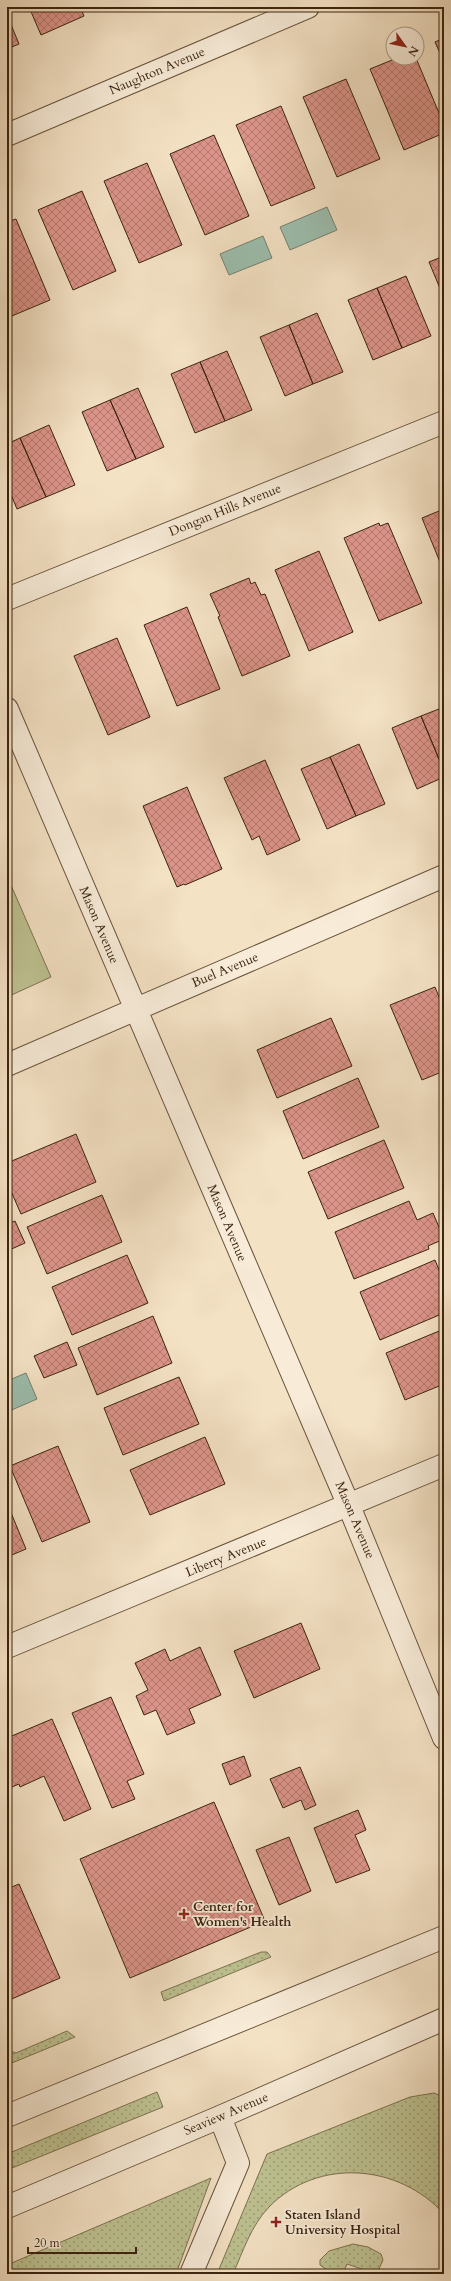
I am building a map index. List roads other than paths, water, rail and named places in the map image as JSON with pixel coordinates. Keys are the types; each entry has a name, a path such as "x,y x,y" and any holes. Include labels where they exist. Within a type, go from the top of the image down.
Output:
{"street":[{"name":"Naughton Avenue","path":"7,135 308,7"},
{"name":"Dongan Hills Avenue","path":"7,599 444,422"},
{"name":"Mason Avenue","path":"7,709 349,1506 444,1738"},
{"name":"Buel Avenue","path":"7,1065 444,876"},
{"name":"Liberty Avenue","path":"7,1647 444,1466"},
{"path":"7,2116 444,1937"},
{"name":"Seaview Avenue","path":"7,2207 220,2118 444,2019"},
{"path":"191,2274 238,2163 220,2118"}],"place":[{"name":"Center for Women's Health","path":"184,1914"},
{"name":"Staten Island University Hospital","path":"276,2222"}]}
